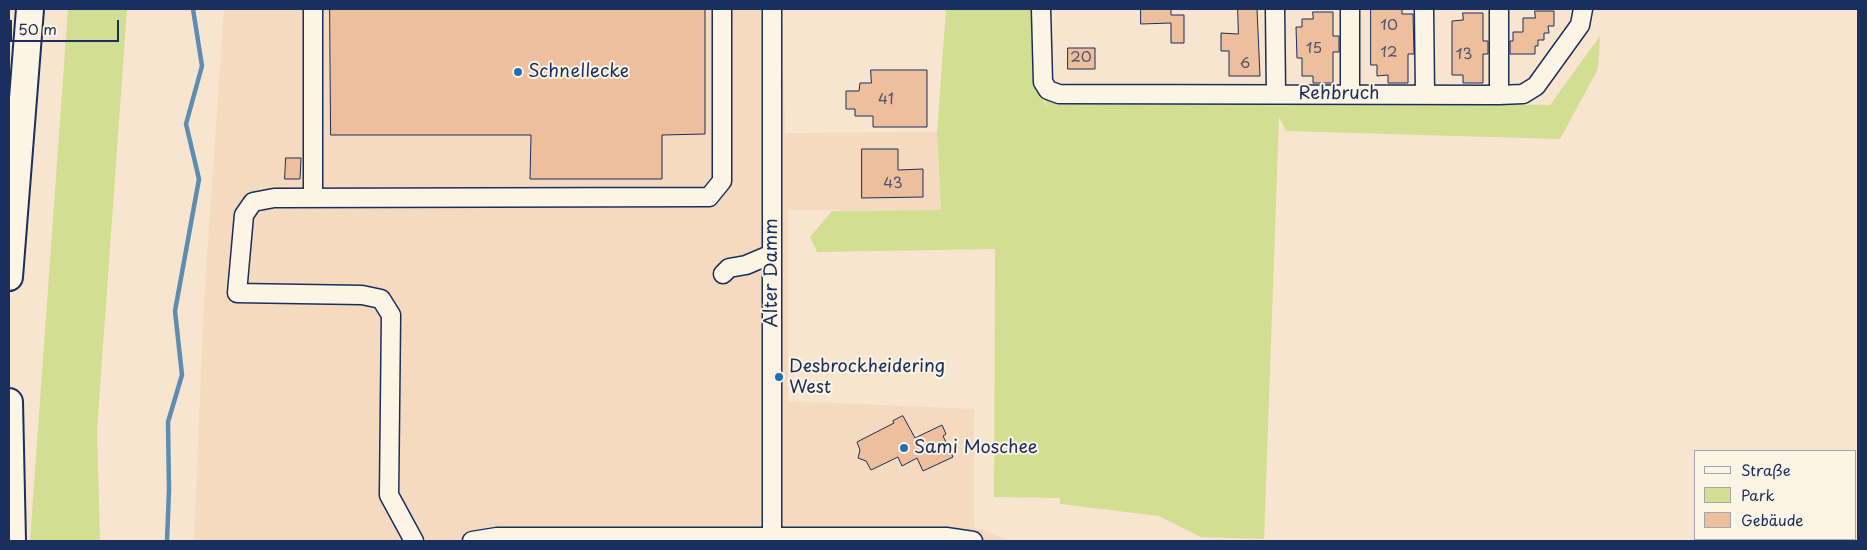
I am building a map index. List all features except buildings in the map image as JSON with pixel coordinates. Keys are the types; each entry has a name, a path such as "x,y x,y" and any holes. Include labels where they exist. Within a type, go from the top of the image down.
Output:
{"highway":[{"path":"9,277 30,9"},
{"path":"9,402 12,541"}],"street":[{"path":"312,198 313,9"},
{"path":"414,541 389,494 391,315 381,299 362,295 237,293 244,215 253,202 274,198 709,196 722,181 722,9"},
{"name":"Alter Damm","path":"772,9 772,537"},
{"name":"Rehbruch","path":"1041,9 1042,82 1048,90 1059,94 1499,95 1523,94 1536,86 1580,25 1583,9"},
{"path":"1276,9 1276,94"},
{"path":"1350,9 1350,94"},
{"path":"1424,9 1425,94"},
{"path":"1499,9 1499,95"},
{"path":"723,274 729,268 746,265 772,254"},
{"path":"472,541 497,537 946,537 973,541"}],"shaded area":[{"path":"224,9 782,9 785,133 937,132 941,210 788,210 788,401 974,409 974,527 1011,541 194,541 204,300"}],"green space":[{"path":"68,9 127,9 97,431 100,541 30,541"},
{"path":"946,9 1036,9 1040,97 1049,108 1043,97 1550,105 1600,36 1598,69 1560,139 1286,131 1279,117 1264,539 1201,537 1159,516 1060,504 1060,498 994,497 995,249 817,252 810,237 832,211 941,210 937,132"}],"waterway":[{"path":"167,541 169,490 168,422 182,375 175,311 199,179 186,124 202,66 193,9"}],"place":[{"name":"Schnellecke","path":"518,72"},
{"name":"Desbrockheidering West","path":"779,377"},
{"name":"Sami Moschee","path":"904,448"}]}
